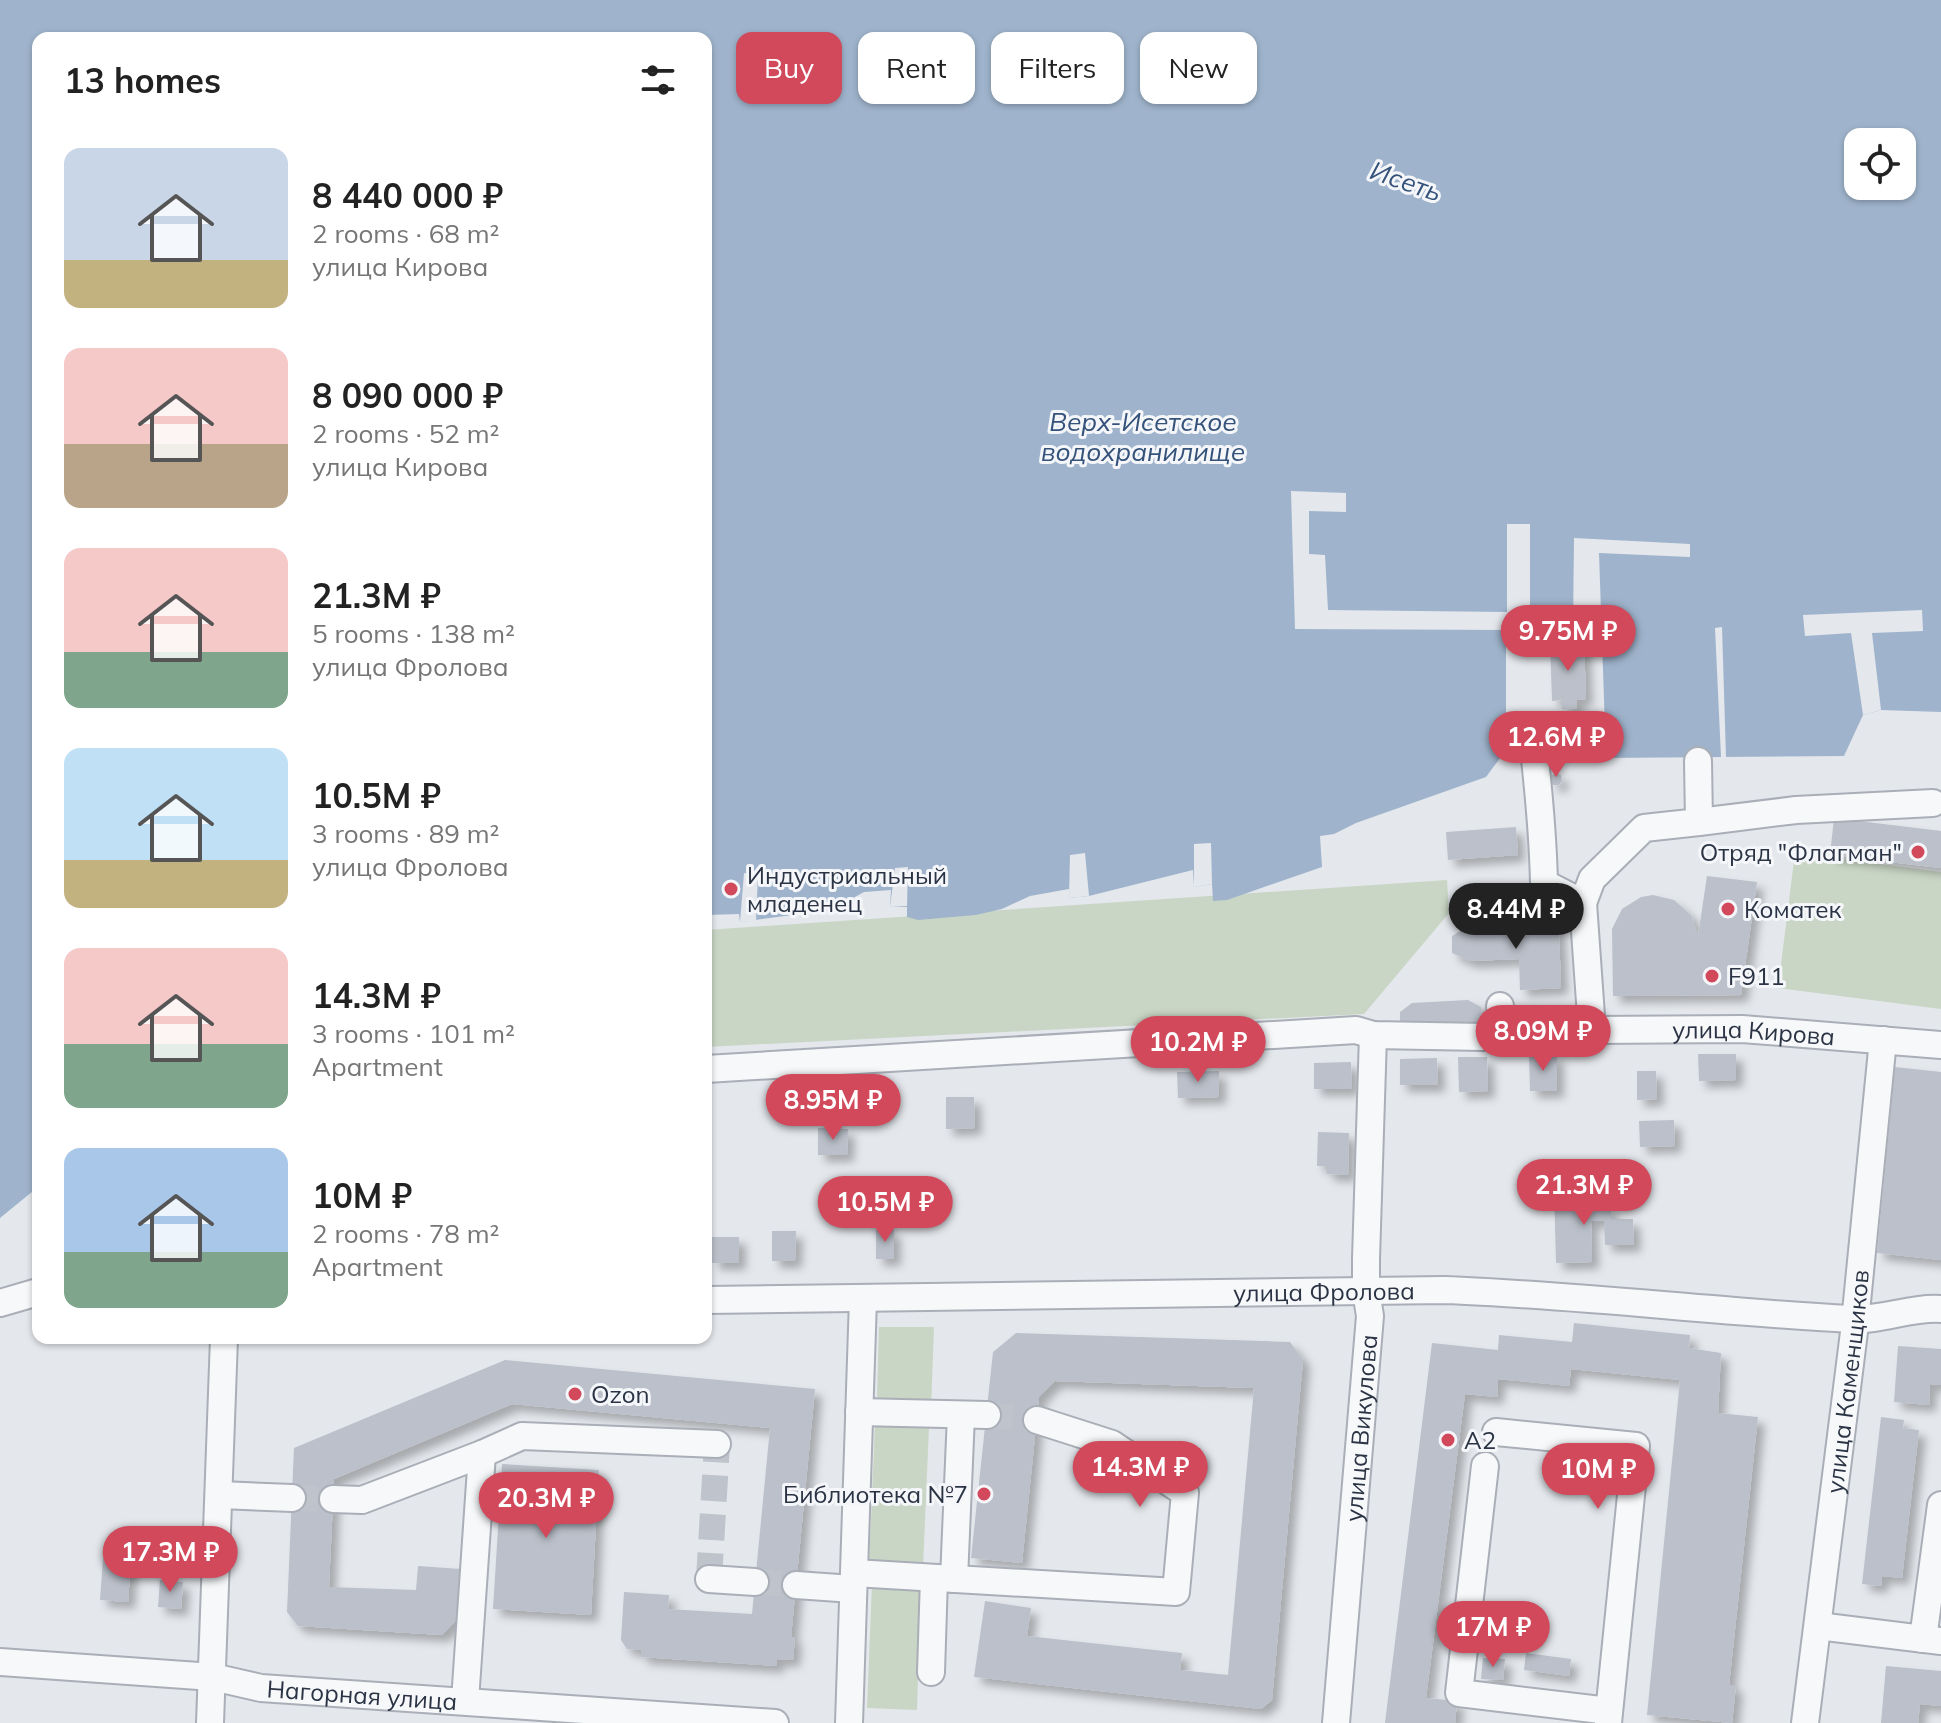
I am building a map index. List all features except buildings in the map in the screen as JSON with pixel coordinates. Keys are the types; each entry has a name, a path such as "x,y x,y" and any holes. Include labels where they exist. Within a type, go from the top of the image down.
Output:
{"street":[{"path":"1534,750 1543,830 1544,883 1583,903"},
{"path":"1698,761 1699,822"},
{"path":"1592,1030 1583,903 1592,879 1644,828 1796,810 1933,803"},
{"path":"1500,1006 1502,1034"},
{"name":"улица Кирова","path":"712,1069 1356,1030 1373,1035 1483,1037 1592,1030 1742,1029 1941,1045"},
{"name":"улица Викулова","path":"1336,1723 1370,1316 1366,1291 1373,1035"},
{"name":"улица Каменщиков","path":"1805,1723 1856,1320 1883,1040"},
{"name":"улица Фролова","path":"712,1300 1366,1291 1521,1293 1856,1320 1926,1308 1941,1309"},
{"path":"0,1303 32,1294"},
{"path":"849,1723 863,1299"},
{"path":"210,1723 224,1344"},
{"path":"859,1412 974,1415 944,1579 931,1672"},
{"path":"796,1585 944,1579 1176,1592 1185,1493 1112,1444 1037,1420"},
{"path":"1485,1466 1459,1693 1609,1717 1636,1446 1496,1432"},
{"path":"333,1499 362,1500 522,1436 717,1444"},
{"path":"465,1701 482,1454"},
{"path":"220,1495 292,1498"},
{"path":"1818,1626 1932,1640 1941,1505"},
{"path":"709,1579 755,1582"},
{"name":"Нагорная улица","path":"0,1662 213,1677 261,1688 775,1723"}],"green space":[{"path":"1795,853 1941,872 1941,1009 1778,988"},
{"path":"1447,880 1449,913 1364,1014 712,1047 712,930"},
{"path":"879,1327 934,1327 931,1409 889,1408 877,1399"},
{"path":"875,1425 929,1427 923,1568 869,1565"},
{"path":"872,1584 921,1586 917,1710 867,1708"}],"water":[{"name":"Верх-Исетское водохранилище","path":"0,0 1941,0 1941,712 1881,710 1863,715 1844,756 1606,758 1506,750 1486,777 1356,823 1334,834 1320,836 1322,867 1227,900 1213,901 1212,884 1194,887 1193,870 1089,896 1069,898 1069,889 1030,896 1002,909 976,915 918,920 907,917 907,907 890,907 891,890 864,892 831,910 740,922 739,914 712,915 712,32 32,32 32,1192 0,1218"}],"pier":[{"path":"1291,491 1346,493 1346,512 1309,511 1309,554 1325,555 1328,610 1507,612 1507,524 1530,524 1530,628 1573,629 1574,538 1690,544 1690,557 1599,553 1606,758 1506,749 1506,630 1295,629"},
{"path":"1922,610 1923,631 1872,633 1881,710 1863,715 1851,633 1805,636 1803,615"},
{"path":"1722,627 1726,757 1721,757 1715,628"},
{"path":"1211,843 1212,884 1194,887 1194,844"},
{"path":"1085,853 1089,896 1069,898 1070,855"},
{"path":"908,867 907,906 890,907 895,868"},
{"path":"744,873 758,874 756,921 740,922"}],"tunnel":[{"path":"987,1415 1037,1420"},
{"path":"709,1579 717,1444"},
{"path":"292,1498 333,1499"},
{"path":"755,1582 796,1585"}],"place":[{"name":"Отряд \"Флагман\"","path":"1918,852"},
{"name":"Индустриальный младенец","path":"731,889"},
{"name":"Коматек","path":"1728,909"},
{"name":"F911","path":"1712,976"},
{"name":"Ozon","path":"575,1394"},
{"name":"А2","path":"1448,1440"},
{"name":"Библиотека №7","path":"984,1494"}],"water label":[{"name":"Исеть","path":"1406,181"}]}
